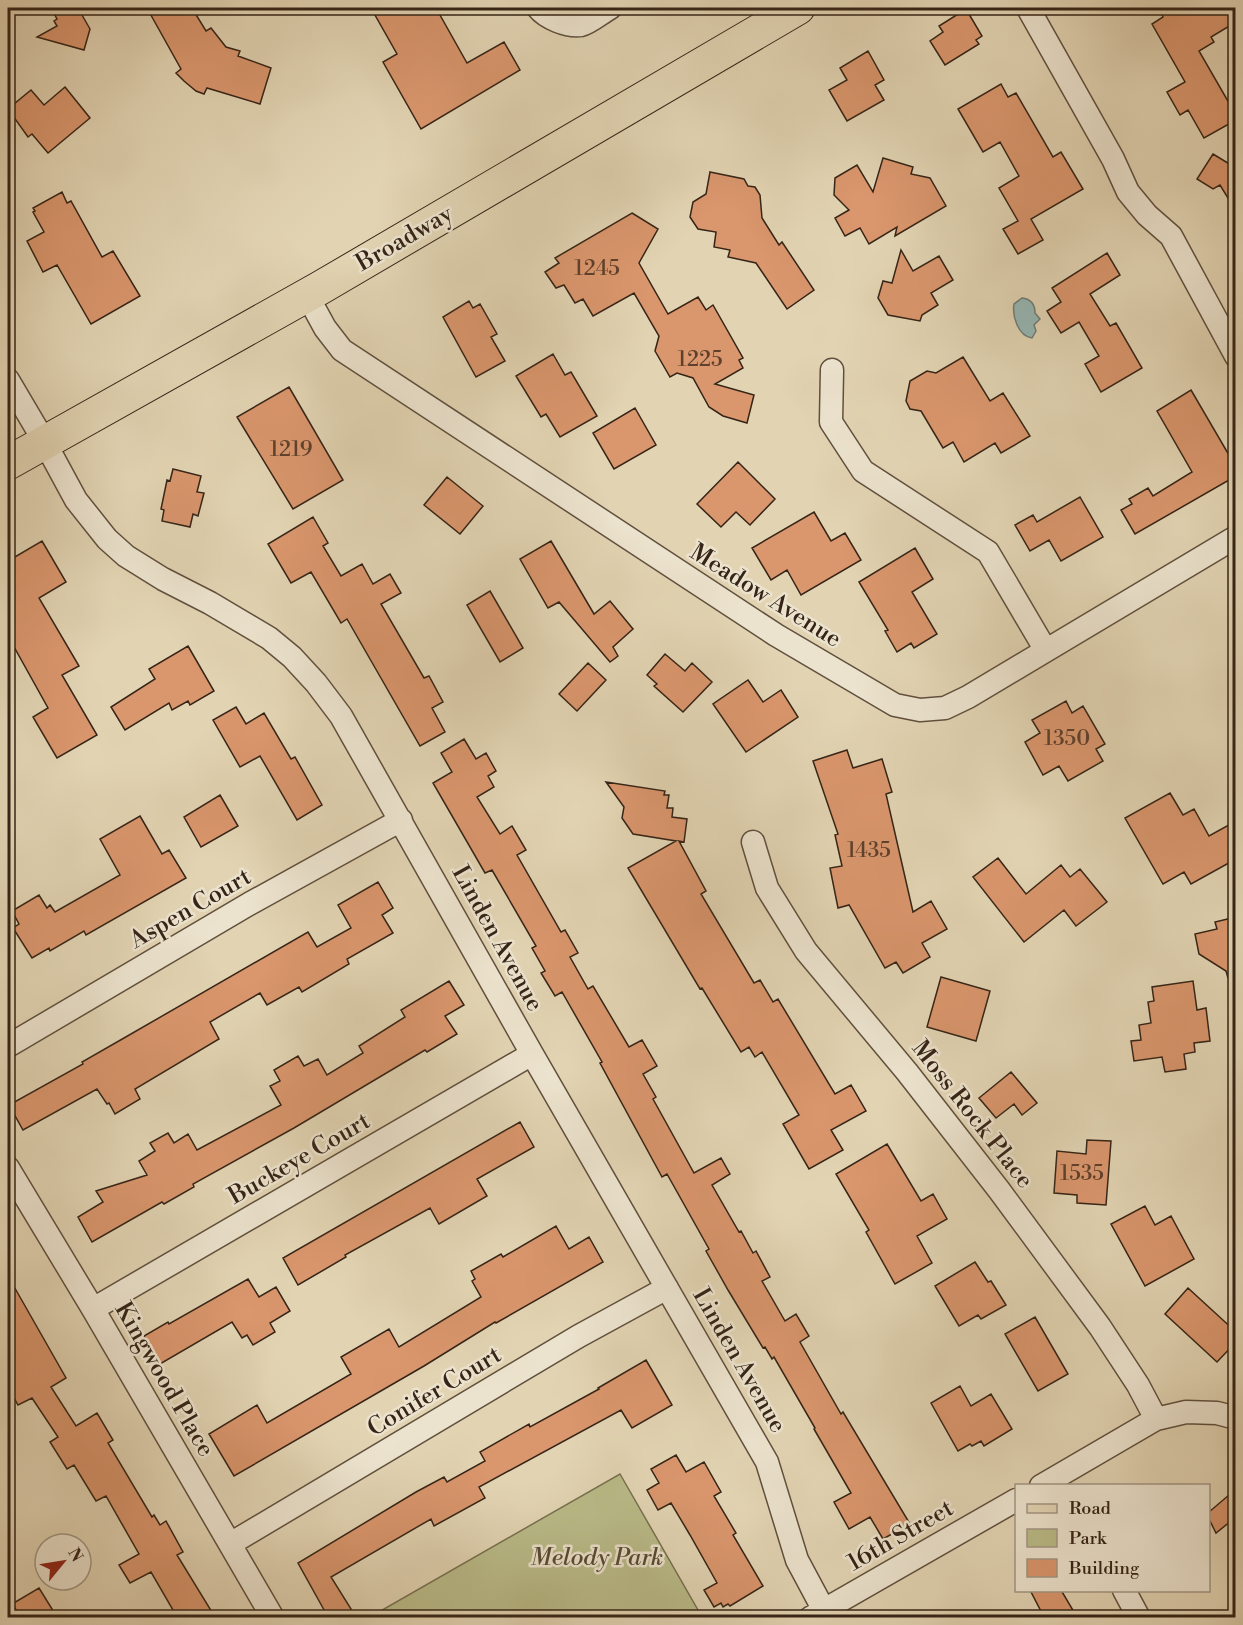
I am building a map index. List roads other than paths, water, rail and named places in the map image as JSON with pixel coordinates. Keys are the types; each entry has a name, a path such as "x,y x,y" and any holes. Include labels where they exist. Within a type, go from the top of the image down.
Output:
{"main road":[{"name":"Broadway","path":"8,463 307,295 798,8"}],"street":[{"path":"538,8 552,19 573,25 583,25 610,8"},
{"path":"1028,8 1113,159 1128,192 1147,215 1171,236 1236,356"},
{"name":"Meadow Avenue","path":"307,295 325,328 342,350 776,635 895,705 920,710 945,708 968,697 1236,537"},
{"path":"832,370 831,422 863,471 988,552 1045,650"},
{"name":"Linden Avenue","path":"8,380 76,500 107,539 126,555 163,579 210,603 269,638 292,657 316,683 341,716 767,1462 797,1560 820,1615"},
{"name":"Aspen Court","path":"8,1046 249,904 401,820"},
{"name":"Moss Rock Place","path":"753,842 767,888 806,951 907,1072 1006,1199 1100,1327 1138,1385 1156,1419"},
{"name":"Buckeye Court","path":"93,1309 532,1054"},
{"name":"Kingwood Place","path":"8,1168 273,1617"},
{"name":"Conifer Court","path":"230,1544 579,1336 667,1288"},
{"path":"1054,1482 1156,1419 1186,1412 1217,1413 1236,1418"},
{"name":"16th Street","path":"820,1615 1015,1501"},
{"path":"1125,1592 1139,1617"}],"water":[{"path":"1022,298 1032,302 1035,313 1040,319 1034,325 1036,331 1032,338 1023,334 1015,320 1014,304"}],"park label":[{"name":"Melody Park","path":"597,1557"}]}
